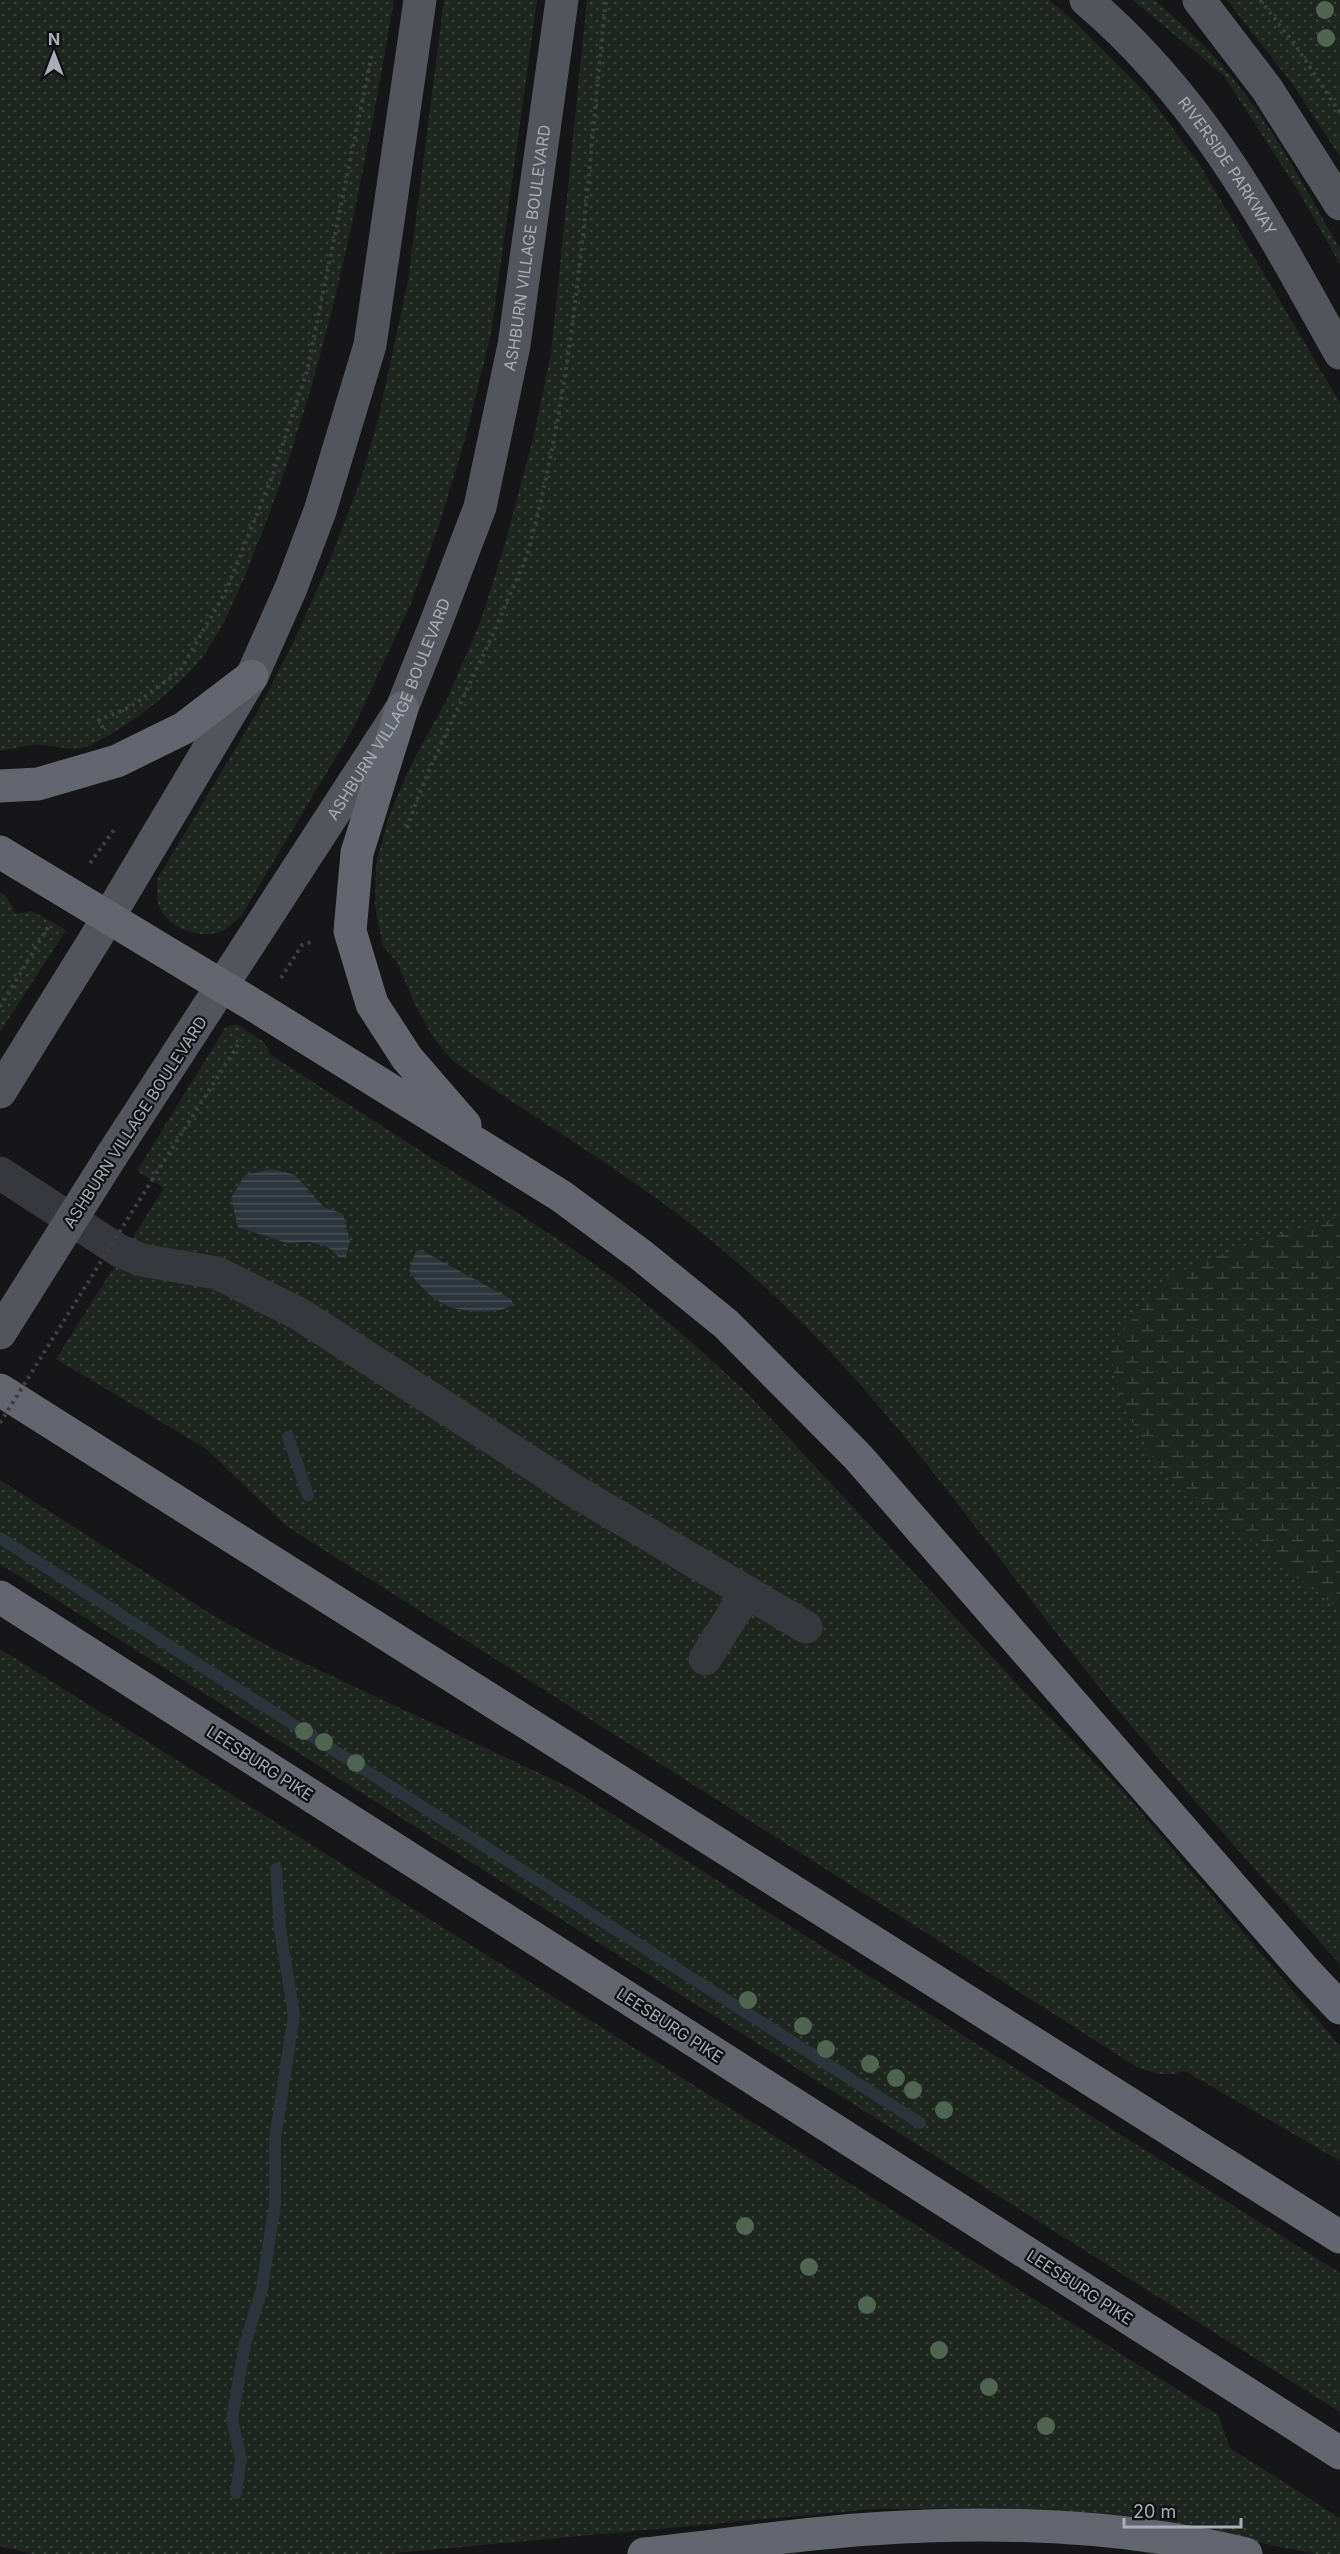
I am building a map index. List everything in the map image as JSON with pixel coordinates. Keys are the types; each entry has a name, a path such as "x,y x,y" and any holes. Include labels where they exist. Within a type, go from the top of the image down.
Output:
{"highway":[{"path":"0,786 38,784 117,761 184,728 252,676"},
{"path":"402,708 357,853 350,932 372,1004 407,1058 488,1151"},
{"path":"0,852 561,1196 641,1255 734,1332 858,1458 1340,2008"},
{"path":"0,1390 1340,2237"},
{"name":"LEESBURG PIKE","path":"0,1597 1340,2453"},
{"path":"644,2554 870,2529 1006,2526 1103,2530 1205,2544 1246,2554"}],"main road":[{"path":"2,1090 108,918 252,676 291,588 320,511 370,345 420,0"},
{"name":"ASHBURN VILLAGE BOULEVARD","path":"0,1333 112,1155 402,708 480,507 514,345 562,0"},
{"name":"RIVERSIDE PARKWAY","path":"1086,0 1123,31 1167,79 1220,146 1340,352"},
{"path":"1199,0 1267,88 1340,204"}],"lane":[{"path":"0,1173 118,1250 141,1260 217,1273 302,1315 564,1484 806,1627"},
{"path":"705,1659 747,1592"}],"path":[{"path":"1260,0 1294,43 1340,112"},
{"path":"117,761 99,720 130,707 180,671 226,591 272,477 307,371 373,47"},
{"path":"0,1006 68,894 119,823"},
{"path":"0,1423 152,1180"}],"green space":[{"path":"0,0 394,0 358,197 328,327 290,454 241,586 216,636 206,652 183,679 115,732 78,749 36,745 0,751"},
{"path":"444,0 537,0 491,334 465,439 438,528 411,603 354,727 241,916 222,931 195,933 177,926 163,914 157,899 158,878 258,711 297,635 330,560 361,479 378,420 408,281"},
{"path":"587,0 1049,0 1074,21 1148,95 1200,165 1340,403 1340,1964 1125,1719 912,1446 833,1355 756,1279 682,1217 452,1060 433,1037 415,1005 397,962 383,946 375,906 376,864 389,816 410,767 447,699 480,623 504,547 533,439 551,354"},
{"path":"1133,0 1155,0 1205,47 1238,85 1270,130 1313,201 1340,249 1340,264 1299,192 1224,76"},
{"path":"1227,0 1340,0 1340,157 1294,86"},
{"path":"0,892 6,896 16,914 32,911 66,930 0,1032"},
{"path":"236,1024 264,1042 271,1055 564,1243 622,1284 688,1339 747,1393 1019,1686 1123,1791 1340,2046 1340,2161 1185,2071 1161,2074 1137,2067 288,1527 205,1448 56,1359 164,1188 137,1171 225,1028"},
{"path":"1340,1218 1340,1609 1295,1577 1255,1542 1159,1468 1121,1403 1109,1348 1164,1280 1203,1261 1263,1239"},
{"path":"0,1480 214,1616 272,1648 571,1788 1340,2273 1340,2412 0,1564"},
{"path":"0,1649 1218,2415 1230,2448 1340,2518 1340,2554 1316,2554 1159,2523 993,2508 874,2509 385,2554 32,2554 0,2546"}],"shaded area":[{"path":"272,1169 295,1175 324,1207 343,1214 350,1241 346,1256 340,1258 329,1248 319,1244 287,1243 238,1227 231,1198 245,1175"},
{"path":"421,1250 511,1299 513,1304 500,1310 483,1312 445,1305 421,1286 409,1270 416,1251"}],"waterway":[{"path":"288,1437 308,1495"},
{"path":"0,1538 920,2123"},
{"path":"236,2493 241,2459 232,2419 245,2344 262,2289 275,2203 275,2139 294,2015 280,1929 276,1869"}]}
